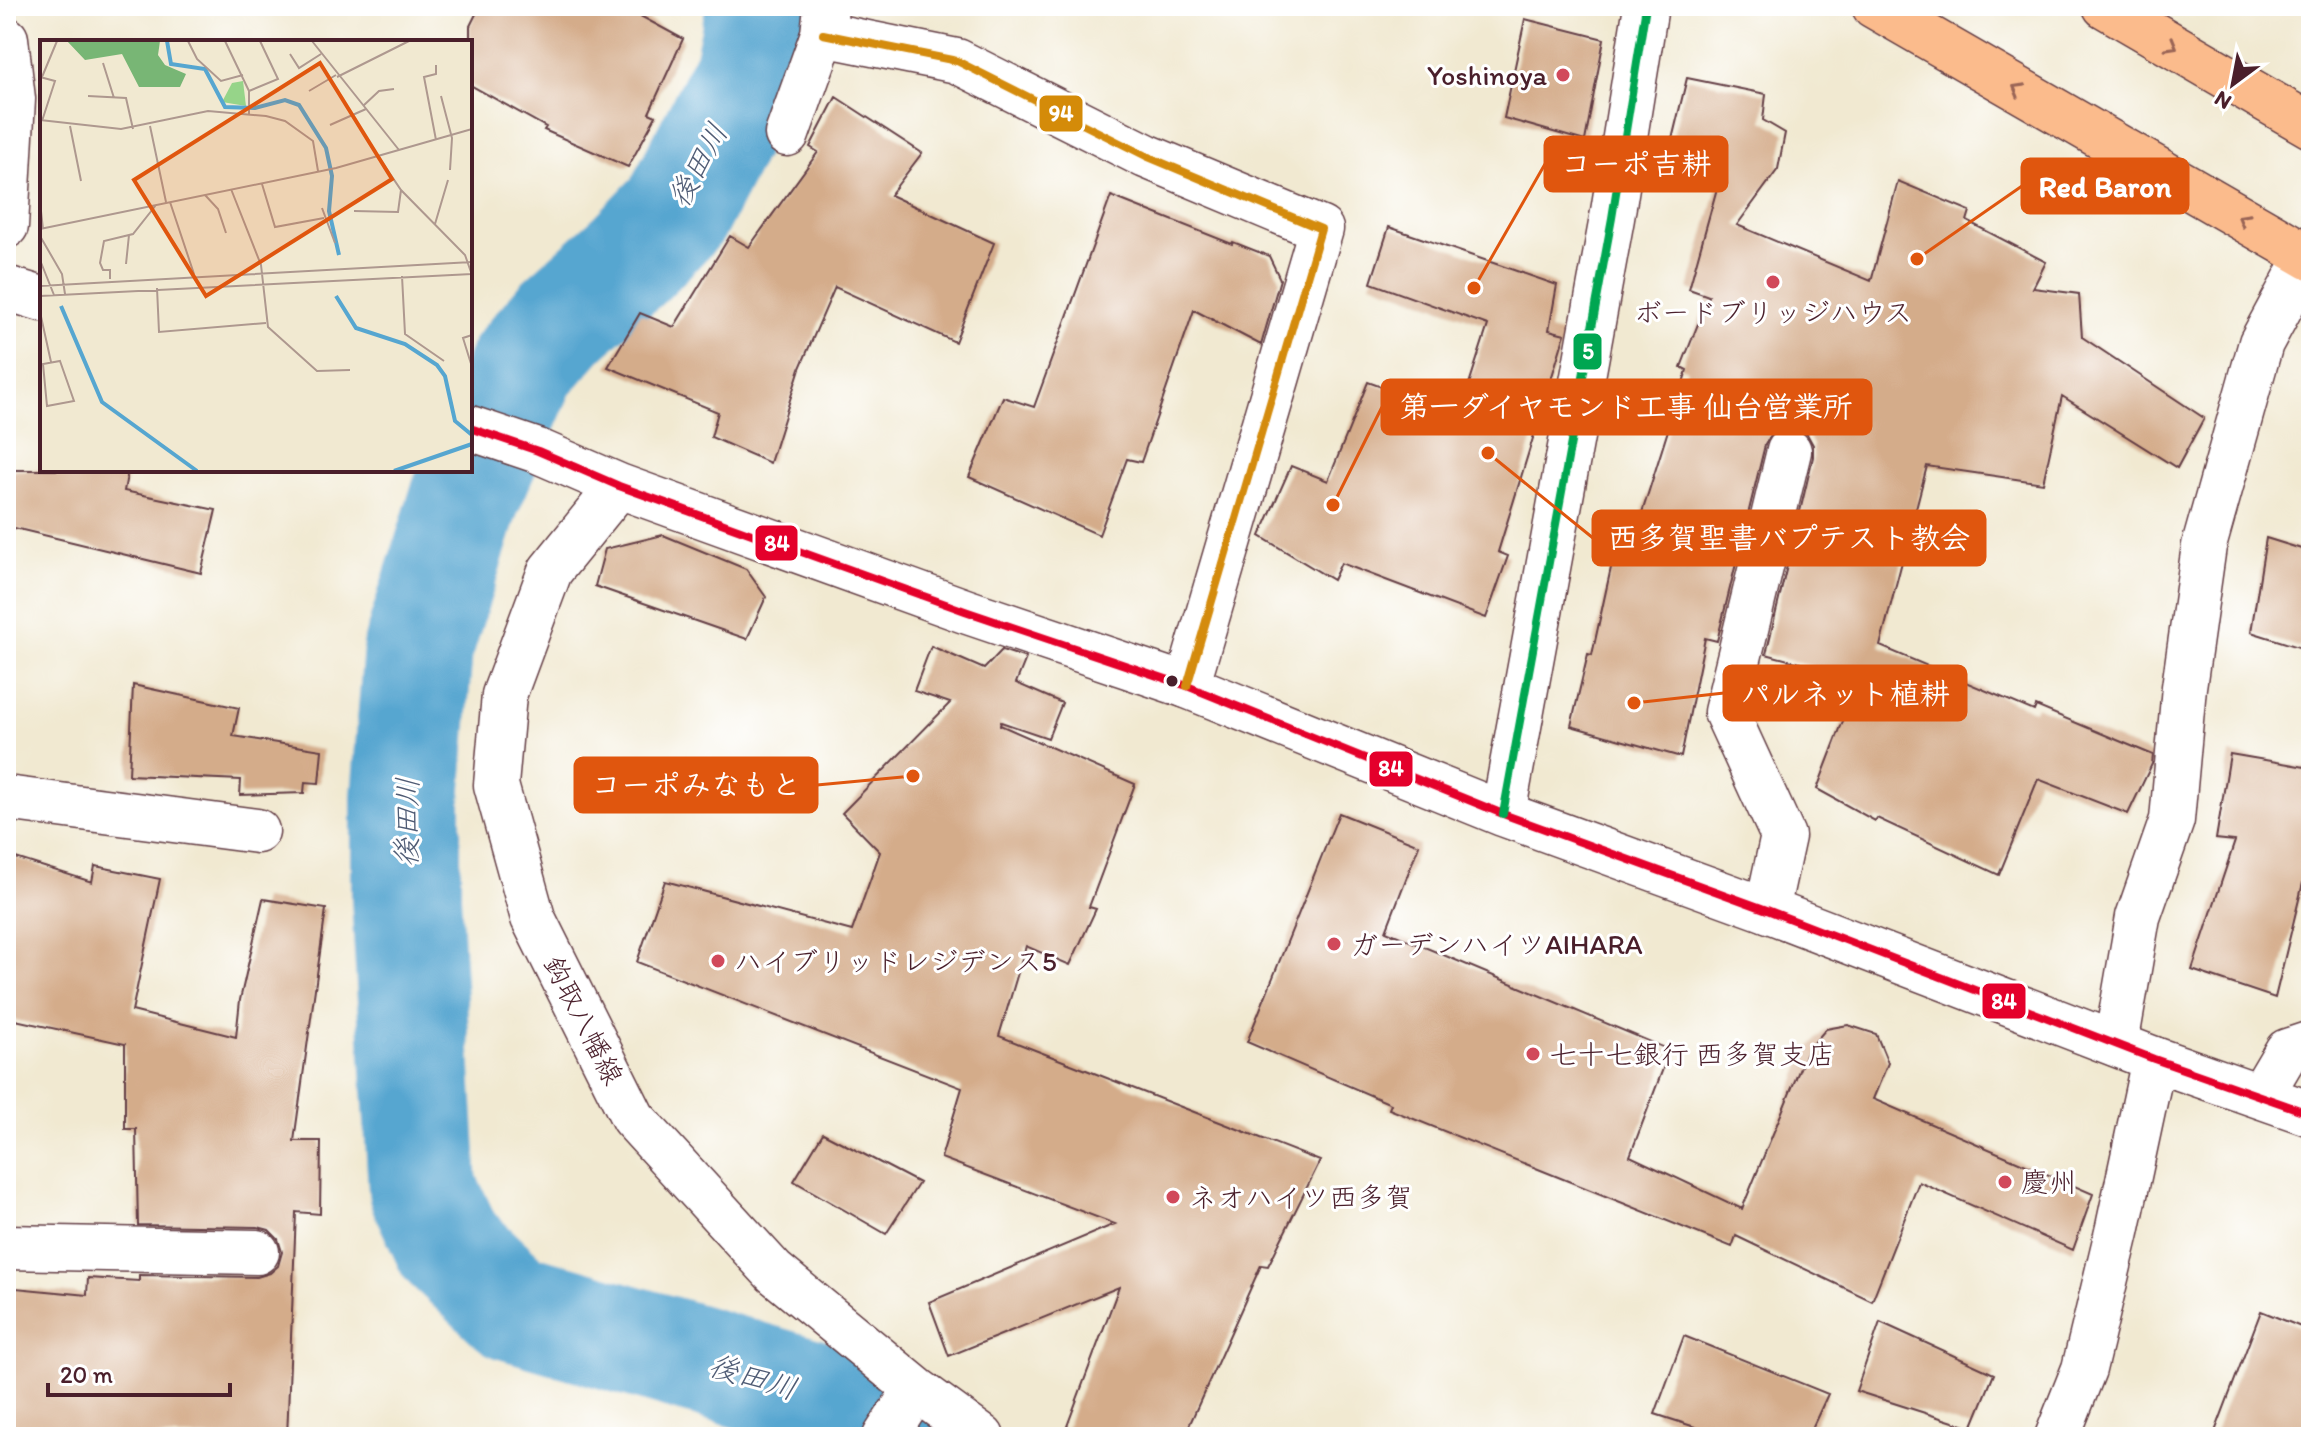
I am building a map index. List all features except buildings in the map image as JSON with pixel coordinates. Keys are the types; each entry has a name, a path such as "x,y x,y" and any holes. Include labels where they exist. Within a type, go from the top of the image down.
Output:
{"highway":[{"path":"1874,6 2310,257"},
{"path":"2105,6 2311,126"}],"street":[{"path":"1503,814 1612,218 1646,6"},
{"path":"787,134 824,20 957,61 1146,156 1321,229 1187,686"},
{"path":"6,39 13,99 6,226"},
{"path":"2057,1437 2084,1369 2117,1232 2135,1051 2138,917 2172,820 2184,687 2204,546 2261,343 2310,257"},
{"path":"6,288 40,298"},
{"path":"472,429 538,451 619,486 965,611 1187,686 1503,814 2311,1114"},
{"path":"1767,910 1783,836 1726,712 1789,451"},
{"name":"鈎取八幡線","path":"619,486 550,571 504,695 496,785 533,918 633,1118 901,1413 982,1437"},
{"path":"6,798 257,831"},
{"path":"2261,1095 2287,1051 2311,1043"},
{"path":"6,1247 257,1252"}],"waterway":[{"name":"後田川","path":"762,6 748,71 677,210 632,257 562,320 523,365 465,498 418,648 406,798 406,898 423,1189 449,1246 513,1306 833,1400 888,1437"}],"transit line":[{"name":"5","path":"1503,814 1612,218 1646,6"},
{"name":"94","path":"823,34 957,61 1146,156 1321,229 1187,686"},
{"name":"84","path":"472,429 538,451 619,486 965,611 1187,686 1503,814 1767,910 2154,1059 2311,1114"}],"place":[{"name":"Yoshinoya","path":"1563,75"},
{"name":"Red Baron","path":"1917,259"},
{"name":"ボードブリッジハウス","path":"1773,282"},
{"name":"コーポ吉耕","path":"1474,288"},
{"name":"西多賀聖書バプテスト教会","path":"1488,453"},
{"name":"第一ダイヤモンド工事 仙台営業所","path":"1333,505"},
{"name":"パルネット植耕","path":"1634,703"},
{"name":"コーポみなもと","path":"913,776"},
{"name":"ガーデンハイツAIHARA","path":"1334,944"},
{"name":"ハイブリッドレジデンス5","path":"718,961"},
{"name":"七十七銀行 西多賀支店","path":"1533,1054"},
{"name":"慶州","path":"2005,1182"},
{"name":"ネオハイツ西多賀","path":"1173,1197"}]}
